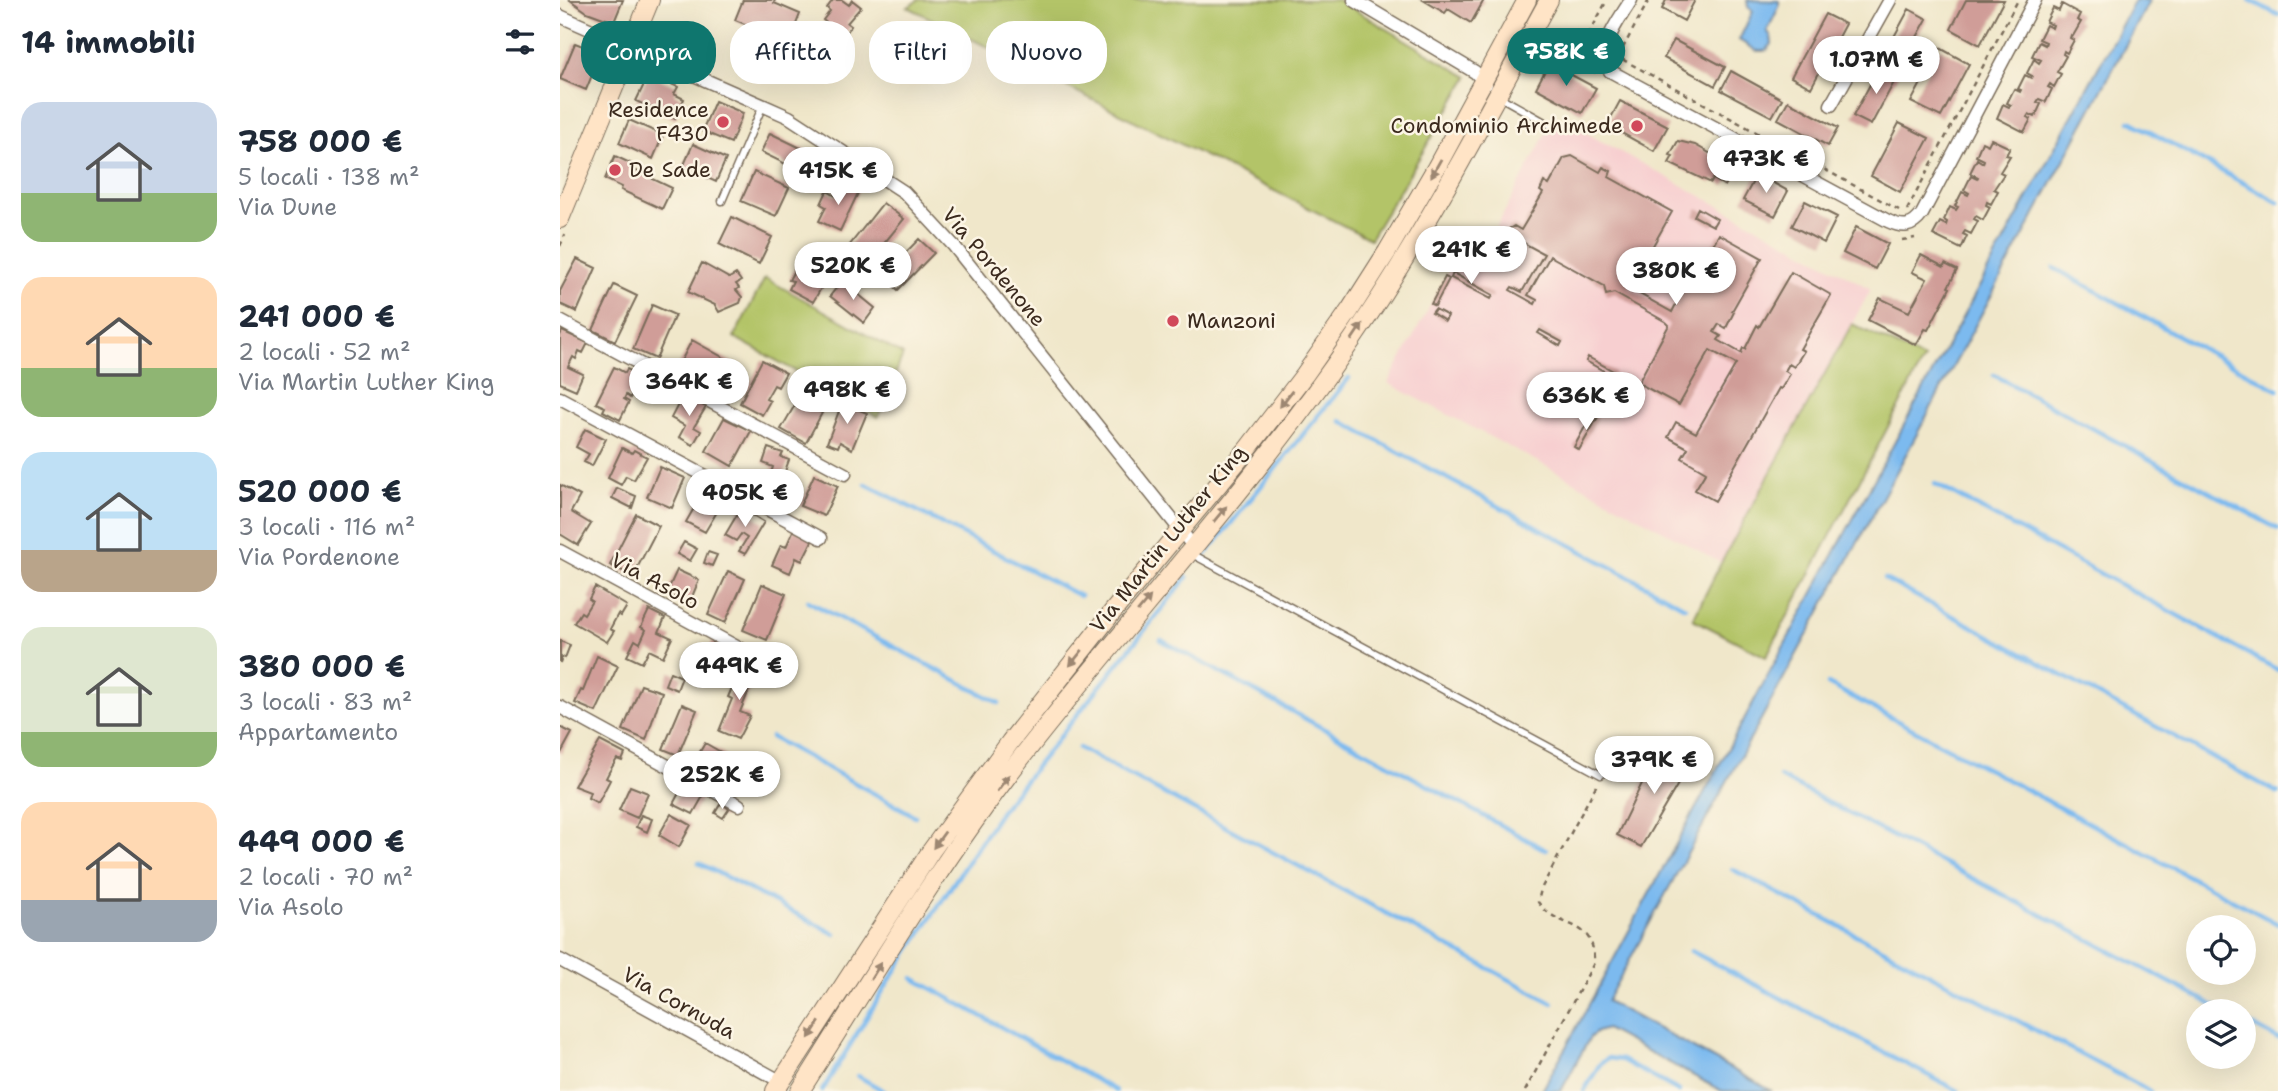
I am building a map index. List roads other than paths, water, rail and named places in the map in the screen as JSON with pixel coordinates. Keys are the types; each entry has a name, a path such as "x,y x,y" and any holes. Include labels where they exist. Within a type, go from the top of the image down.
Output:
{"main road":[{"path":"642,21 650,0"},
{"name":"Via Martin Luther King","path":"783,1088 931,851 1010,742 1114,610 1268,423 1349,310 1436,169 1527,0"},
{"name":"Via Martin Luther King","path":"800,1091 948,858 1035,740 1240,489 1352,340 1418,237 1549,0"},
{"path":"560,219 616,84"}],"street":[{"path":"1540,17 1554,0"},
{"path":"1631,0 1604,51 1606,65 1610,71 1888,221 1906,227 1912,225 1922,214 2035,0"},
{"path":"1831,106 1890,0"},
{"path":"1360,2 1475,72 1498,95"},
{"name":"Via Pordenone","path":"560,16 581,25"},
{"name":"Via Pordenone","path":"715,84 789,117 904,192 954,246 1182,530 1190,549"},
{"path":"560,321 845,474"},
{"path":"560,398 821,538"},
{"name":"Via Asolo","path":"560,551 768,664"},
{"path":"560,707 739,805"},
{"name":"Via Cornuda","path":"560,960 783,1088"}],"lane":[{"path":"1498,95 1550,125"},
{"path":"722,201 763,105"},
{"path":"1190,549 1601,775"}],"water":[{"path":"1747,0 1779,1 1779,7 1767,31 1772,44 1766,51 1757,51 1739,40 1753,11 1748,7"},
{"path":"2135,0 2150,0 1910,447 1607,1001 1772,1091 1722,1091 1606,1029 1590,1037 1561,1091 1542,1091"}],"waterway":[{"path":"2250,0 2278,15"},
{"path":"2130,121 2278,202"},
{"path":"2054,268 2278,390"},
{"path":"1994,375 2278,529"},
{"path":"1202,559 1349,378"},
{"path":"1341,421 1685,607"},
{"path":"866,484 1080,596"},
{"path":"1935,484 2278,670"},
{"path":"822,1091 889,981 1003,808 1187,577"},
{"path":"1885,579 2278,793"},
{"path":"808,601 999,703"},
{"path":"1161,640 1546,850"},
{"path":"1828,684 2278,924"},
{"path":"771,737 915,816"},
{"path":"1079,748 1553,1003"},
{"path":"1780,777 2201,999"},
{"path":"699,863 835,934"},
{"path":"1732,869 2150,1091"},
{"path":"1691,951 1958,1091"},
{"path":"913,978 1116,1091"},
{"path":"2256,1027 2278,1039"},
{"path":"1584,1091 1600,1064 1608,1058 1622,1060 1679,1091"},
{"path":"858,1076 884,1091"}],"place":[{"name":"Residence F430","path":"723,122"},
{"name":"Condominio Archimede","path":"1637,126"},
{"name":"De Sade","path":"615,170"},
{"name":"Manzoni","path":"1173,321"}]}
